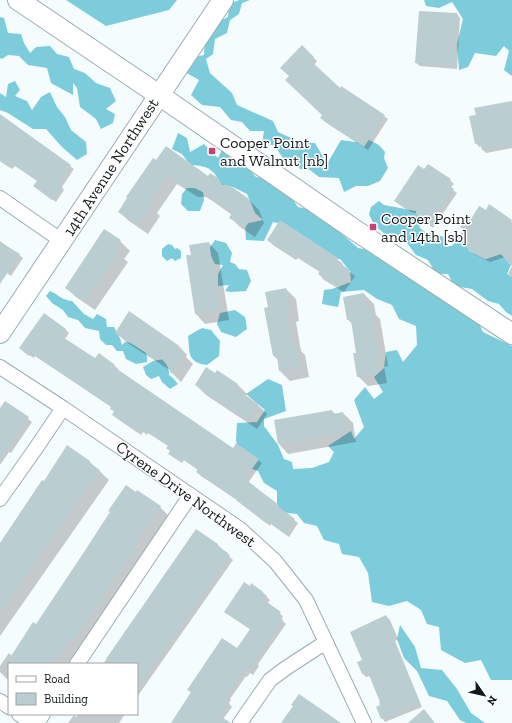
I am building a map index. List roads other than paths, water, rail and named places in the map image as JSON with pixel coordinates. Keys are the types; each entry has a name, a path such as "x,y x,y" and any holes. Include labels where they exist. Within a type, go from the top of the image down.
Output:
{"main road":[{"path":"18,0 352,228 512,334"},
{"name":"14th Avenue Northwest","path":"0,333 223,0"}],"street":[{"path":"0,198 62,241"},
{"name":"Cyrene Drive Northwest","path":"0,367 63,408 240,529 275,561 306,600 364,723"},
{"path":"0,499 63,408"},
{"path":"78,663 190,496"},
{"path":"240,723 270,680 326,642"},
{"path":"20,715 32,723"}],"place":[{"name":"Cooper Point and Walnut [nb]","path":"212,151"},
{"name":"Cooper Point and 14th [sb]","path":"373,227"}]}
